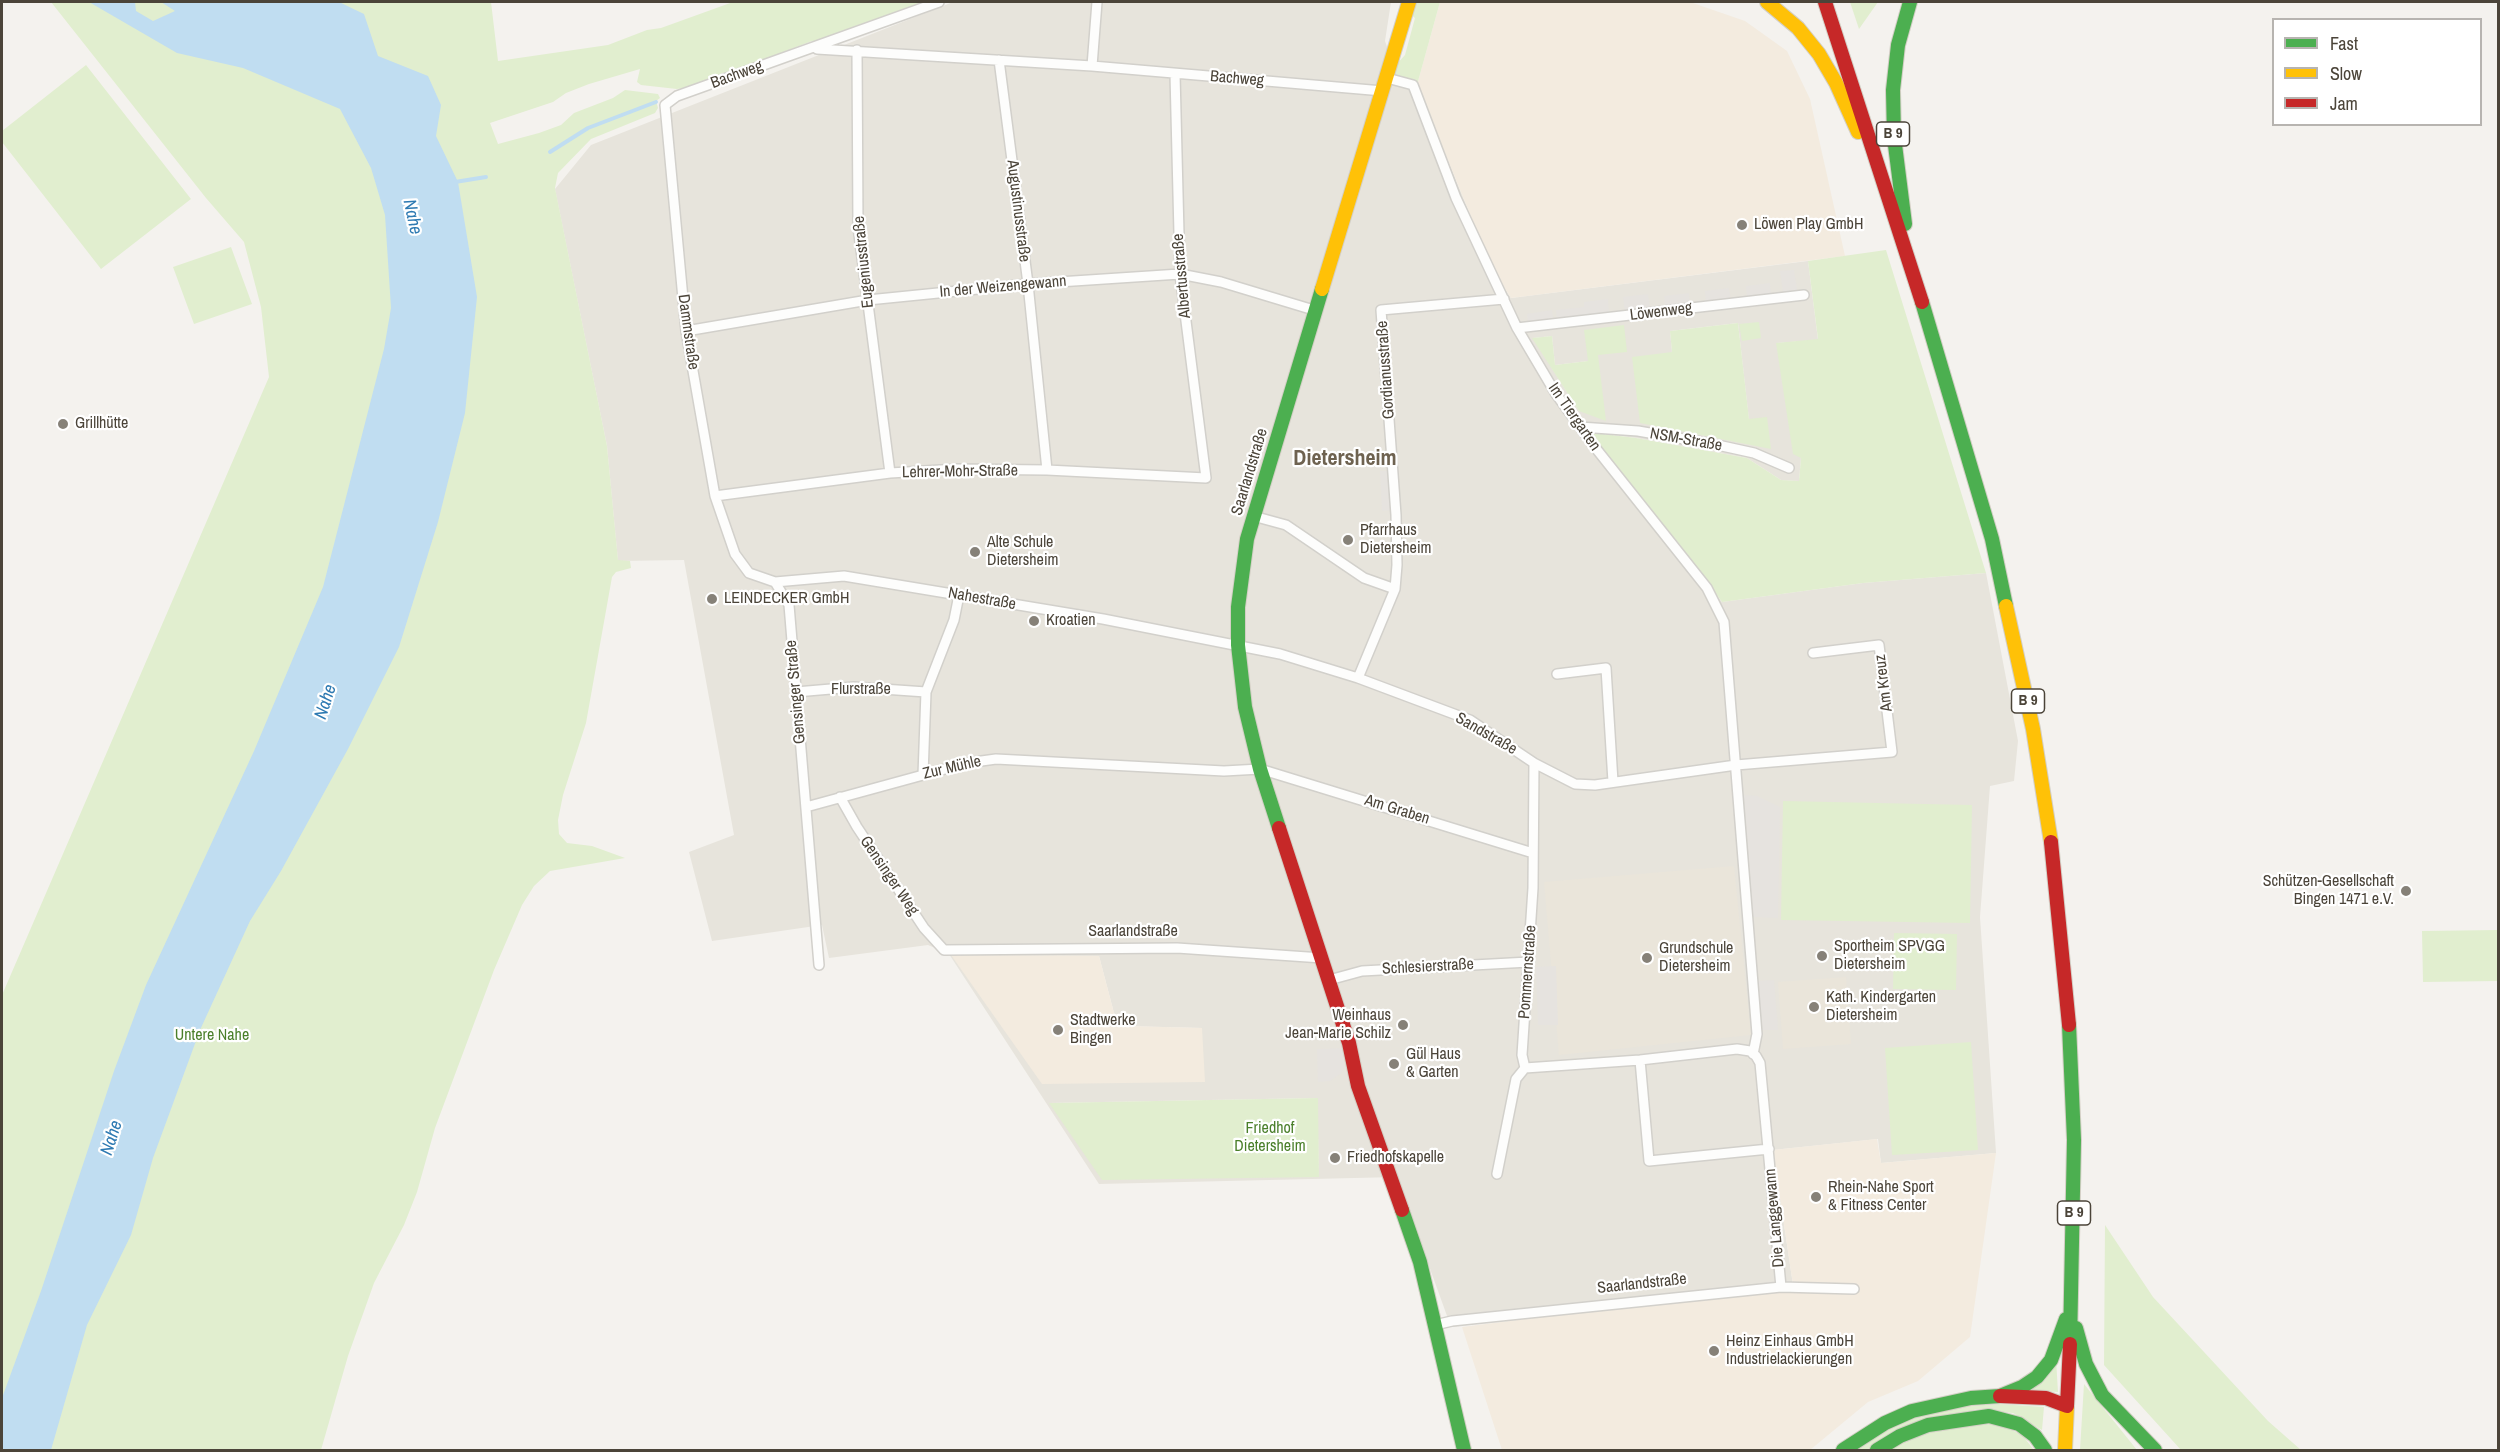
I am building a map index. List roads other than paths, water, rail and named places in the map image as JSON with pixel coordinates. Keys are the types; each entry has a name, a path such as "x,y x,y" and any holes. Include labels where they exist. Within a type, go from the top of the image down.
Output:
{"main road":[{"name":"Saarlandstraße","path":"1409,2 1254,516 1242,565 1238,607 1238,645 1245,707 1260,768 1349,1043 1359,1086 1420,1262 1464,1450"},
{"name":"B 9","path":"1767,2 1798,28 1828,68 1893,210"},
{"name":"B 9","path":"1826,2 1955,407 1992,539 2020,663 2044,795 2061,929 2071,1055 2074,1140 2073,1286 2065,1450"},
{"name":"B 9","path":"1910,2 1895,66 1892,113 1911,267"},
{"path":"2000,1396 2037,1377 2050,1360 2065,1324 2073,1286"},
{"path":"2072,1316 2086,1364 2102,1395 2155,1450"},
{"path":"1843,1450 1885,1423 1941,1403 2000,1396 2046,1398 2067,1406"},
{"path":"1877,1450 1900,1436 1928,1425 1977,1416 1999,1417 2019,1424 2035,1436 2045,1450"}],"street":[{"name":"Bachweg","path":"665,105 677,96 939,2"},
{"path":"1092,66 1097,2"},
{"name":"Bachweg","path":"811,49 1092,66 1175,74 1385,85"},
{"name":"Eugeniusstraße","path":"857,50 858,227 890,473"},
{"name":"Augustinusstraße","path":"999,60 1028,284 1047,470"},
{"name":"Albertusstraße","path":"1175,74 1180,274 1206,478"},
{"name":"Im Tiergarten","path":"1385,85 1413,85 1456,198 1517,328 1580,427 1707,588 1724,622 1736,765"},
{"name":"Dammstraße","path":"665,105 686,330 715,496 735,554"},
{"name":"In der Weizengewann","path":"686,330 868,300 1028,284 1180,274 1221,282 1317,311"},
{"name":"Löwenweg","path":"1517,328 1804,295"},
{"name":"Gordianusstraße","path":"1358,678 1395,589 1396,516 1382,310 1504,299"},
{"name":"NSM-Straße","path":"1580,427 1638,431 1713,444 1754,453 1789,468"},
{"name":"Lehrer-Mohr-Straße","path":"715,496 890,473 957,469 1047,470 1206,478"},
{"path":"1254,516 1286,525 1364,578 1395,589"},
{"name":"Nahestraße","path":"735,554 748,573 775,582 844,576 1238,645"},
{"name":"Gensinger Straße","path":"775,582 789,605 806,807"},
{"path":"923,775 926,692 954,620 959,596"},
{"name":"Sandstraße","path":"1238,645 1280,654 1358,678 1470,720 1534,763 1575,784 1595,785 1736,765 1893,752"},
{"name":"Am Kreuz","path":"1813,653 1880,645 1893,752"},
{"path":"1557,674 1606,668 1613,782"},
{"name":"Flurstraße","path":"796,692 854,687 926,692"},
{"name":"Zur Mühle","path":"806,807 967,762 996,759 1224,771 1260,768"},
{"name":"Pommernstraße","path":"1497,1174 1516,1079 1525,1068 1522,1054 1529,962 1534,763"},
{"path":"1525,1068 1640,1060 1737,1049 1753,1053 1757,1035 1736,765"},
{"name":"Am Graben","path":"1260,768 1533,853"},
{"name":"Gensinger Weg","path":"840,797 857,827 924,928 944,950"},
{"path":"806,807 819,965"},
{"name":"Saarlandstraße","path":"944,950 1177,948 1322,958"},
{"name":"Schlesierstraße","path":"1329,980 1362,971 1529,962"},
{"name":"Die Langgewann","path":"1753,1053 1760,1063 1781,1287"},
{"name":"Die Langgewann","path":"1640,1060 1649,1161 1769,1149"},
{"name":"Saarlandstraße","path":"1435,1325 1452,1321 1781,1287 1854,1289"}],"water":[{"name":"Nahe","path":"89,2 135,2 136,11 153,21 175,11 161,2 339,2 364,14 378,56 428,76 441,105 436,136 458,182 477,297 465,413 438,522 399,647 348,749 281,871 250,921 200,1030 153,1158 131,1235 87,1325 51,1450 2,1450 2,1398 41,1291 114,1071 146,985 254,751 323,587 384,349 391,308 385,215 371,168 340,109 243,68 177,53"}],"waterway":[{"path":"550,152 588,128 656,102"},
{"path":"455,182 486,177"}],"place":[{"name":"Löwen Play GmbH","path":"1742,225"},
{"name":"Grillhütte","path":"63,424"},
{"name":"Pfarrhaus Dietersheim","path":"1348,540"},
{"name":"Alte Schule Dietersheim","path":"975,552"},
{"name":"LEINDECKER GmbH","path":"712,599"},
{"name":"Kroatien","path":"1034,621"},
{"name":"Schützen-Gesellschaft Bingen 1471 e.V.","path":"2406,891"},
{"name":"Sportheim SPVGG Dietersheim","path":"1822,956"},
{"name":"Grundschule Dietersheim","path":"1647,958"},
{"name":"Kath. Kindergarten Dietersheim","path":"1814,1007"},
{"name":"Weinhaus Jean-Marie Schilz","path":"1403,1025"},
{"name":"Stadtwerke Bingen","path":"1058,1030"},
{"name":"Gül Haus & Garten","path":"1394,1064"},
{"name":"Friedhofskapelle","path":"1335,1158"},
{"name":"Rhein-Nahe Sport & Fitness Center","path":"1816,1197"},
{"name":"Heinz Einhaus GmbH Industrielackierungen","path":"1714,1351"}],"district":[{"name":"Dietersheim","path":"1345,459"}],"park label":[{"name":"Untere Nahe","path":"212,1036"},
{"name":"Friedhof Dietersheim","path":"1270,1138"}]}
